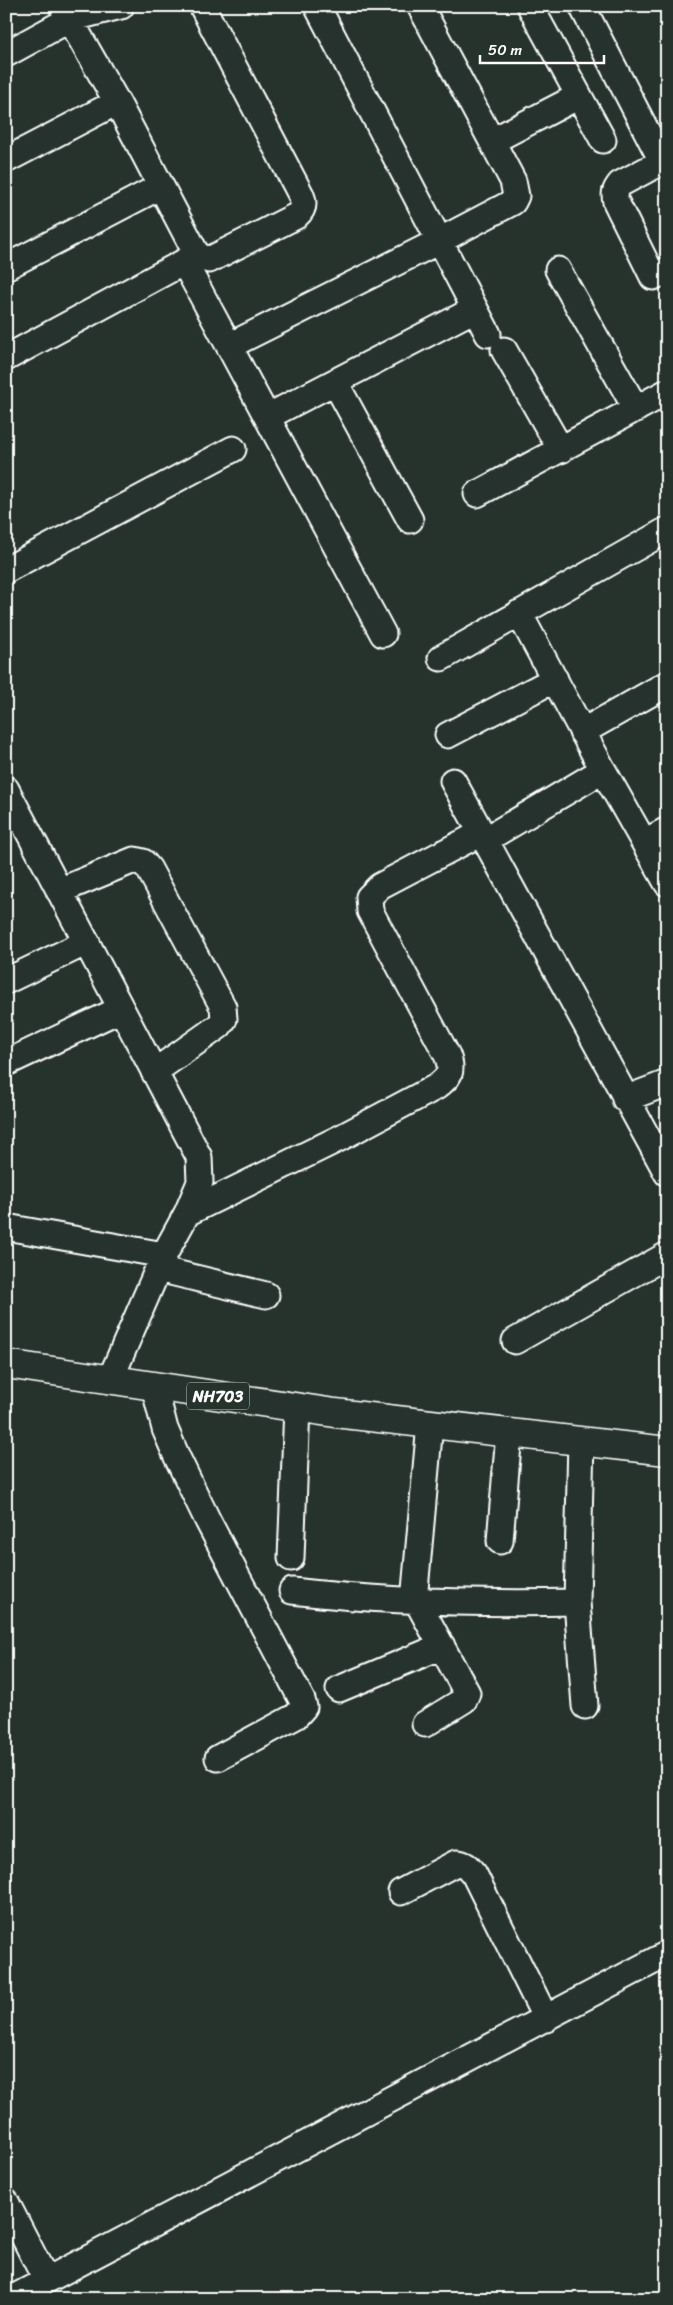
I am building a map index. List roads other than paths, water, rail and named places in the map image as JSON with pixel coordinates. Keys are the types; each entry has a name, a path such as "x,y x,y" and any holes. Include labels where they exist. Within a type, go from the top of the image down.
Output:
{"highway":[{"name":"NH703","path":"6,1364 297,1407 667,1451"}],"street":[{"path":"6,54 66,13 121,6"},
{"path":"6,358 191,259 214,258 296,216 301,211 303,205 302,195 202,6"},
{"path":"316,6 475,309 561,450"},
{"path":"229,346 513,202 516,196 513,181 420,6"},
{"path":"530,6 603,140"},
{"path":"582,6 664,160 620,184 615,190 614,195 653,277 667,270"},
{"path":"66,13 117,102 161,186 229,346 383,634"},
{"path":"492,141 579,96"},
{"path":"6,160 117,102"},
{"path":"6,267 161,186"},
{"path":"558,270 636,409"},
{"path":"267,417 475,309"},
{"path":"335,382 410,520"},
{"path":"477,494 667,392"},
{"path":"6,570 233,449"},
{"path":"441,658 667,530"},
{"path":"519,613 582,732 667,883"},
{"path":"448,736 554,680"},
{"path":"582,732 667,684"},
{"path":"187,1213 340,1138 436,1088 448,1078 452,1066 370,911 369,897 380,886 483,836 603,770"},
{"path":"452,781 667,1173"},
{"path":"6,789 199,1157 200,1182 187,1213 161,1262 110,1380"},
{"path":"644,842 667,830"},
{"path":"60,891 134,860 143,862 149,869 223,1007 224,1019 220,1026 154,1072"},
{"path":"6,981 86,942"},
{"path":"6,1063 121,1008"},
{"path":"625,1099 667,1084"},
{"path":"6,1227 161,1262 266,1295"},
{"path":"515,1340 667,1255"},
{"path":"154,1386 165,1429 177,1457 304,1707 296,1716 218,1758"},
{"path":"291,1558 297,1407"},
{"path":"425,1724 466,1697 464,1686 416,1601 430,1424"},
{"path":"500,1541 509,1433"},
{"path":"581,1441 577,1602 585,1706"},
{"path":"292,1591 367,1599 490,1604 577,1602"},
{"path":"339,1689 442,1646"},
{"path":"401,1892 456,1863 465,1864 474,1874 546,2019"},
{"path":"21,2297 46,2280 667,1954"},
{"path":"6,2202 46,2280"}]}
